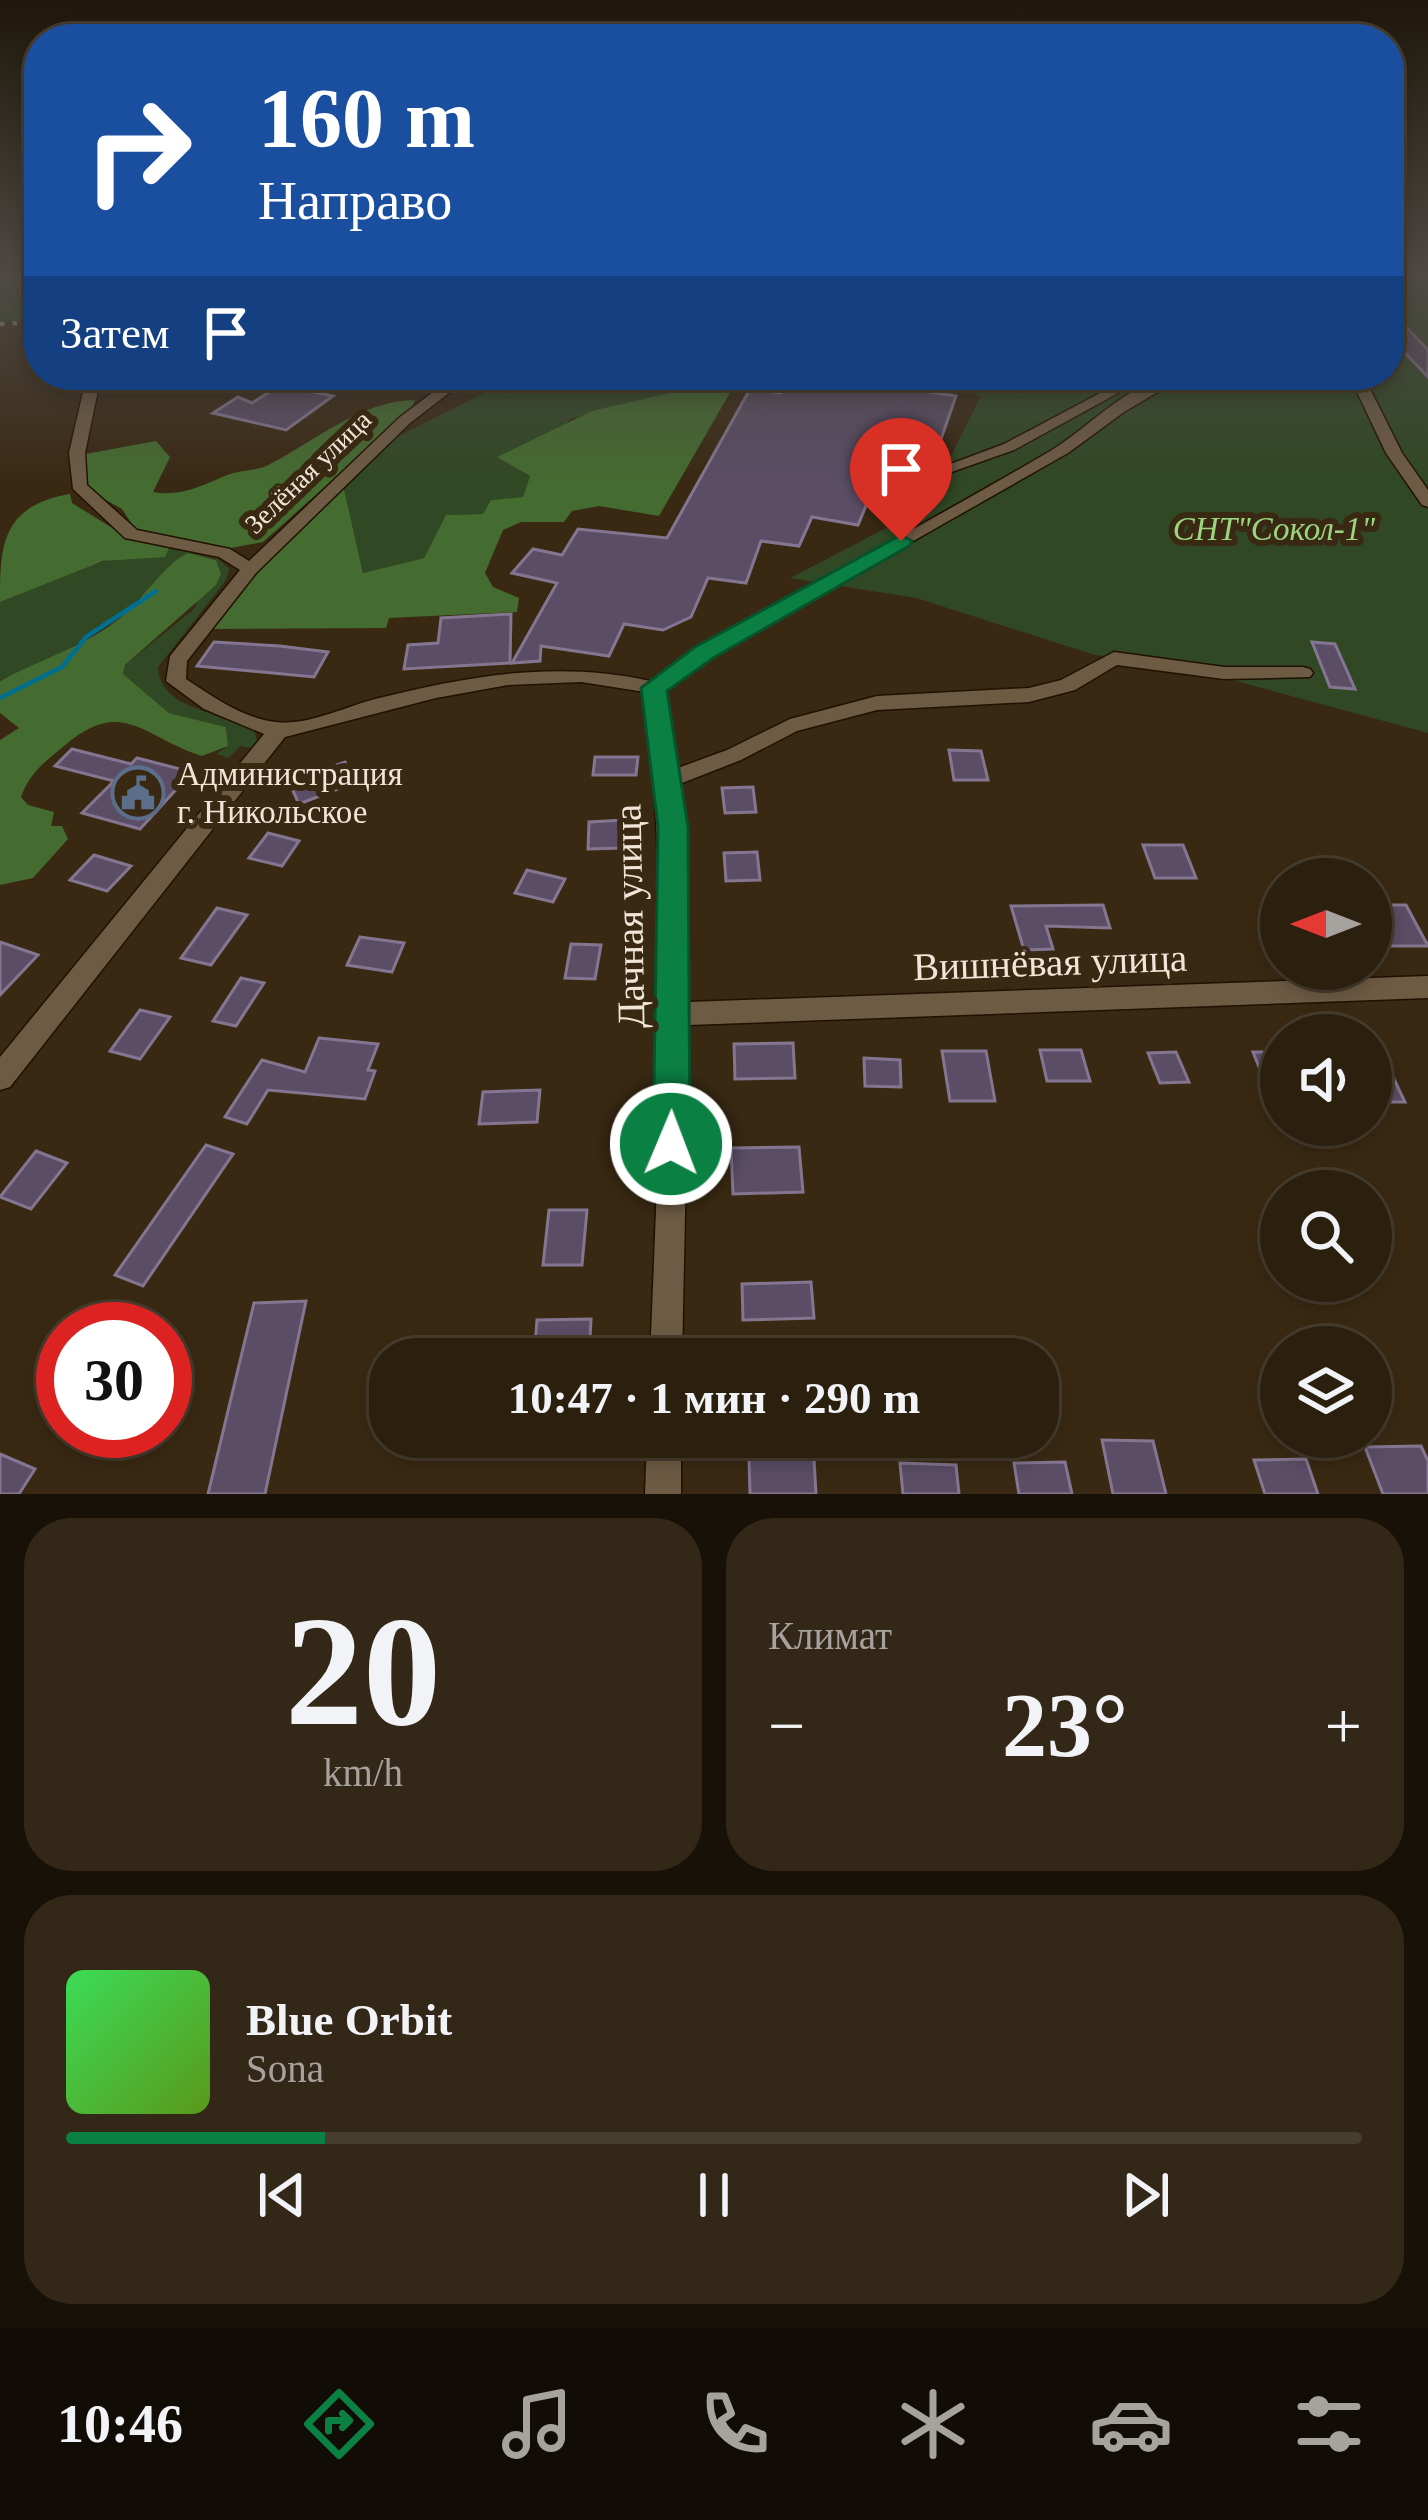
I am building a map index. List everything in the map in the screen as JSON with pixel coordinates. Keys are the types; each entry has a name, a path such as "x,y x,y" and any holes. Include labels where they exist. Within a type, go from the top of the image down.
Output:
{"street":[{"path":"93,390 76,432 79,486 131,534 224,553 250,569"},
{"name":"Зелёная улица","path":"278,731 190,694 176,681 177,660 250,569 406,420 445,390"},
{"path":"940,471 1010,447 1116,390"},
{"path":"0,1078 278,731 473,682 567,674 614,677 654,688 704,652 1063,450 1105,414 1155,390"},
{"path":"1363,390 1394,453 1428,502"},
{"path":"668,780 734,755 790,726 877,703 1029,695 1068,686 1114,658 1224,673 1303,674"},
{"name":"Дачная улица","path":"654,688 668,780 674,1014 666,1338"},
{"name":"Вишнёвая улица","path":"674,1014 1428,987"},
{"path":"663,1494 664,1458"}],"green space":[{"name":"СНТ\"Сокол-1\"","path":"1404,345 1428,345 1428,733 1181,666 1095,655 916,598 790,578 925,508 981,396 964,390 1404,390"},
{"path":"490,390 689,390 570,419 565,427 498,457 530,476 523,498 491,500 484,514 446,515 424,558 363,573 344,489 399,436"},
{"path":"683,390 732,390 659,516 599,506 572,511 564,522 521,522 503,530 485,573 493,587 519,598 517,612 389,618 386,628 209,629 253,574 344,489 363,573 424,558 446,515 483,514 491,500 523,497 530,476 497,457 592,411"},
{"path":"415,400 411,410 263,542 231,548 137,532 122,509 88,490 80,455 156,441 170,457 153,492 181,492 265,467 376,407"},
{"path":"70,494 72,503 130,539 170,546 165,557 103,561 0,602 1,563 9,532 30,508"},
{"path":"170,546 216,557 230,569 158,667 161,681 180,701 253,725 257,741 252,748 240,746 229,758 216,754 228,746 226,727 169,713 123,674 125,665 194,609 216,559 190,553 103,627 58,655 0,680 0,602 86,566"},
{"path":"189,553 216,560 221,574 216,585 125,665 123,674 169,713 226,727 228,746 202,756 133,725 118,722 84,731 39,768 21,797 28,805 54,812 51,826 62,826 68,839 33,878 0,885 0,740 19,728 0,713 0,681 103,630 125,614 172,563"}],"building":[{"path":"1404,345 1423,345 1428,350 1428,377 1404,352"},
{"path":"272,390 333,396 286,430 213,413 238,397 252,403"},
{"path":"749,390 918,390 956,396 925,485 911,501 892,506 868,501 858,525 812,517 799,546 761,541 746,583 708,578 691,617 663,630 624,624 609,656 541,646 540,661 512,663 557,583 512,573 533,549 562,555 578,529 667,538"},
{"path":"511,614 510,663 404,669 408,645 438,643 441,618"},
{"path":"214,642 328,652 314,677 197,666"},
{"path":"1312,642 1335,644 1355,689 1330,687"},
{"name":"Администрация г. Никольское","path":"72,749 131,764 137,758 192,772 140,829 82,813 114,781 55,766"},
{"path":"949,750 981,751 988,780 954,780"},
{"path":"595,757 638,757 636,775 593,775"},
{"path":"345,762 356,782 299,804 289,782"},
{"path":"753,787 756,812 725,813 722,788"},
{"path":"624,820 624,848 588,849 589,822"},
{"path":"268,833 299,841 282,866 249,858"},
{"path":"1143,845 1183,845 1196,878 1155,878"},
{"path":"757,852 760,880 726,881 724,853"},
{"path":"94,855 131,866 107,891 70,880"},
{"path":"527,870 565,879 553,902 515,893"},
{"path":"1103,905 1110,928 1046,926 1053,949 1024,950 1011,906"},
{"path":"1392,905 1406,905 1428,946 1392,946"},
{"path":"217,908 247,915 211,965 181,958"},
{"path":"360,937 404,943 392,972 347,965"},
{"path":"0,942 38,955 0,995"},
{"path":"571,944 601,945 595,979 565,978"},
{"path":"241,978 264,983 236,1026 213,1021"},
{"path":"140,1010 170,1017 140,1059 110,1051"},
{"path":"319,1038 378,1044 368,1070 375,1071 365,1099 268,1090 247,1124 225,1117 262,1060 305,1072"},
{"path":"793,1043 795,1078 735,1079 734,1044"},
{"path":"1040,1050 1081,1050 1090,1081 1047,1081"},
{"path":"942,1051 986,1051 995,1101 950,1101"},
{"path":"1176,1052 1189,1082 1160,1083 1148,1053"},
{"path":"864,1058 900,1060 901,1087 865,1086"},
{"path":"1392,1075 1405,1102 1392,1102"},
{"path":"540,1090 537,1122 479,1124 483,1092"},
{"path":"206,1145 233,1154 143,1286 115,1275"},
{"path":"799,1147 803,1192 733,1194 731,1148"},
{"path":"36,1151 67,1163 31,1209 0,1197"},
{"path":"549,1210 587,1210 582,1265 543,1265"},
{"path":"811,1282 814,1318 743,1320 742,1284"},
{"path":"306,1301 265,1494 208,1494 254,1303"},
{"path":"591,1319 590,1338 536,1338 537,1320"},
{"path":"1102,1440 1153,1441 1166,1494 1113,1494"},
{"path":"1421,1446 1428,1461 1428,1494 1383,1494 1369,1458 1392,1458 1392,1447"},
{"path":"0,1454 35,1469 19,1494 0,1494"},
{"path":"749,1459 814,1459 816,1494 750,1494"},
{"path":"1306,1459 1318,1494 1265,1494 1254,1460"},
{"path":"1065,1462 1072,1494 1019,1494 1014,1463"},
{"path":"900,1463 956,1465 959,1494 903,1494"}],"waterway":[{"path":"0,698 62,667 86,637 156,591"}],"place":[{"name":"Администрация г. Никольское","path":"138,793"}],"route":[{"path":"671,1144 673,827 654,688 704,652 901,541"}]}
